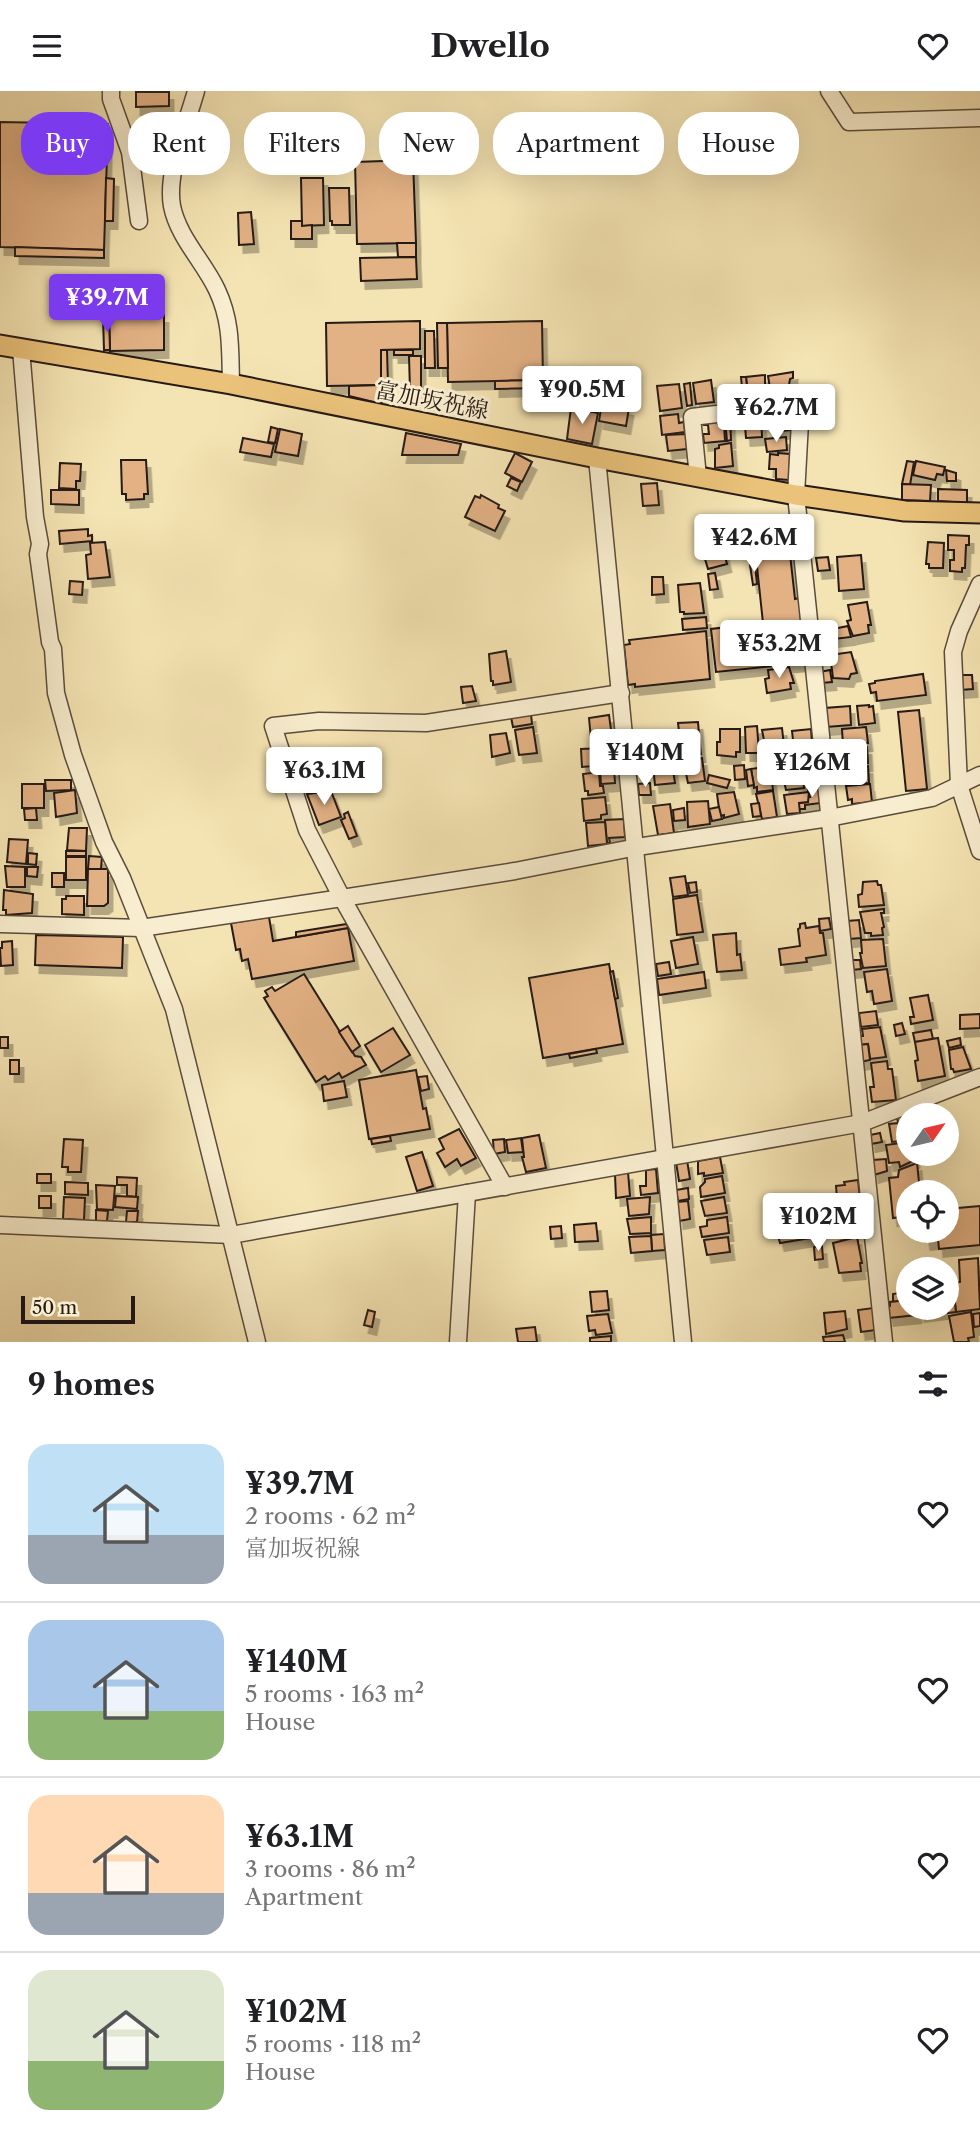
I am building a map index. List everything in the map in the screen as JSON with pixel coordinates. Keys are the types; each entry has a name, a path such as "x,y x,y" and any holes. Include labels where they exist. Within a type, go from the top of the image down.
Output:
{"main road":[{"name":"富加坂祝線","path":"0,345 231,384 796,495 905,511 980,513"}],"street":[{"path":"111,91 111,99 130,152 139,222"},
{"path":"196,91 173,171 172,206 185,238 217,289 229,319 231,384"},
{"path":"829,91 849,122 980,118"},
{"path":"21,349 35,517 40,544 38,554 53,649 56,693 77,768 104,842 122,878 174,1009 257,1342"},
{"path":"698,477 692,417 801,404 796,495 884,1342"},
{"path":"597,458 683,1342"},
{"path":"980,584 959,631 953,652 959,785 980,851"},
{"path":"505,1187 342,898 307,830 273,726 319,721 426,723 621,693"},
{"path":"0,924 141,928 342,898 515,871 636,847 828,818 932,798 980,775"},
{"path":"0,1225 231,1235 862,1123 980,1077"},
{"path":"458,1342 467,1193"}],"building":[{"path":"136,92 169,92 169,106 136,107"},
{"path":"0,122 21,122 21,175 106,175 104,250 0,247"},
{"path":"379,161 379,175 414,175 416,243 357,244 355,175 365,175 365,162"},
{"path":"106,178 114,179 113,221 105,221"},
{"path":"301,178 323,178 324,225 302,226"},
{"path":"329,188 349,188 350,225 332,225"},
{"path":"251,212 254,244 239,245 238,213"},
{"path":"291,221 302,221 302,226 312,225 312,239 291,239"},
{"path":"397,243 416,243 416,257 398,257"},
{"path":"15,247 104,250 104,258 15,256"},
{"path":"416,257 417,279 361,281 360,258"},
{"path":"164,315 164,350 110,351 109,316"},
{"path":"109,317 110,350 104,350 103,318"},
{"path":"420,321 420,349 381,350 381,385 327,386 326,323"},
{"path":"542,321 543,380 448,382 447,323"},
{"path":"437,323 447,323 448,368 438,368"},
{"path":"425,331 434,331 435,368 425,368"},
{"path":"381,350 387,350 388,385 381,385"},
{"path":"394,350 413,350 413,355 394,355"},
{"path":"409,356 421,356 421,390 410,390"},
{"path":"793,372 788,391 771,394 768,376"},
{"path":"765,375 765,396 748,398 746,377"},
{"path":"741,377 746,377 748,397 743,398"},
{"path":"543,380 543,388 495,389 495,381"},
{"path":"711,380 714,402 696,404 693,383"},
{"path":"690,383 692,405 687,406 684,384"},
{"path":"679,384 682,408 660,411 657,386"},
{"path":"381,385 382,404 349,396 349,386"},
{"path":"602,402 629,408 626,426 599,421"},
{"path":"571,408 598,413 592,444 567,439"},
{"path":"788,412 790,430 772,432 770,413"},
{"path":"678,414 679,423 684,422 685,432 662,435 660,416"},
{"path":"744,414 761,414 762,437 746,438"},
{"path":"718,417 718,424 724,423 725,441 704,443 703,434 709,434 704,418"},
{"path":"725,419 730,419 731,440 727,441"},
{"path":"271,427 278,429 275,443 268,442"},
{"path":"280,429 302,434 298,456 275,452"},
{"path":"406,433 461,444 458,455 402,455"},
{"path":"686,434 687,449 668,451 666,435"},
{"path":"786,437 787,450 767,452 765,439"},
{"path":"243,438 274,444 271,457 240,452"},
{"path":"731,443 733,466 715,468 715,449 719,448 719,445"},
{"path":"515,453 532,462 522,482 505,473"},
{"path":"770,454 790,454 789,480 776,479 776,469 769,469"},
{"path":"121,460 146,460 148,494 144,494 144,499 126,500 126,494 122,494"},
{"path":"907,461 914,462 910,485 902,484"},
{"path":"916,461 945,467 943,475 937,474 935,480 913,475"},
{"path":"60,463 81,464 80,481 76,481 76,489 59,488"},
{"path":"946,470 956,473 956,481 947,481"},
{"path":"511,478 521,482 517,491 507,486"},
{"path":"657,483 659,505 643,506 641,484"},
{"path":"902,484 931,485 930,501 902,500"},
{"path":"938,489 967,490 967,503 938,501"},
{"path":"51,490 79,490 79,505 51,504"},
{"path":"481,495 505,511 495,531 465,517 475,496 480,498"},
{"path":"774,515 775,526 758,528 756,517"},
{"path":"789,521 791,534 783,535 782,522"},
{"path":"781,526 782,537 788,536 795,599 799,598 804,638 799,638 802,663 716,672 711,629 763,623 753,529"},
{"path":"88,529 88,536 92,535 92,541 60,544 59,531"},
{"path":"719,532 727,564 708,569 705,559 709,558 703,535"},
{"path":"948,535 969,536 965,568 962,568 962,572 950,571 954,550 948,550"},
{"path":"105,542 110,577 88,579 86,555 91,554 90,543"},
{"path":"928,542 944,543 943,568 929,568 929,564 926,564"},
{"path":"861,555 864,589 839,591 837,557"},
{"path":"828,557 830,570 818,571 816,558"},
{"path":"750,565 755,565 757,584 753,585"},
{"path":"715,573 718,589 710,590 708,574"},
{"path":"652,577 663,577 664,594 652,595"},
{"path":"70,581 83,582 82,595 69,594"},
{"path":"700,583 704,613 680,612 678,585"},
{"path":"867,602 871,625 868,625 869,633 853,636 847,621 851,620 848,605"},
{"path":"706,617 707,628 683,630 682,619"},
{"path":"848,626 851,637 834,639 833,629"},
{"path":"706,631 710,679 635,687 635,684 628,685 624,645 630,644 629,640"},
{"path":"506,651 511,682 493,685 489,654"},
{"path":"851,652 857,673 851,674 849,679 833,678 830,655"},
{"path":"789,667 794,683 790,683 791,689 767,693 765,679 769,678 768,670"},
{"path":"830,670 832,682 821,683 819,672"},
{"path":"923,674 926,695 877,701 876,692 871,693 869,684 875,681"},
{"path":"959,675 972,675 973,689 960,690"},
{"path":"472,686 476,701 463,703 461,687"},
{"path":"850,706 851,725 826,727 825,708"},
{"path":"857,706 873,706 875,723 859,725"},
{"path":"919,710 927,789 906,791 898,712"},
{"path":"531,714 532,724 513,727 511,717"},
{"path":"609,715 612,737 591,739 589,718"},
{"path":"698,722 700,746 681,748 678,723"},
{"path":"757,726 759,753 746,753 745,727"},
{"path":"533,727 537,753 519,755 515,730"},
{"path":"866,727 868,743 843,745 842,729"},
{"path":"782,728 785,755 767,756 762,730"},
{"path":"720,729 740,729 740,752 736,752 736,757 717,755"},
{"path":"811,729 816,751 813,751 813,756 795,758 792,731"},
{"path":"506,733 510,753 492,757 490,735"},
{"path":"700,746 701,754 688,755 687,747"},
{"path":"867,747 868,763 844,765 842,749"},
{"path":"604,748 605,765 582,767 581,749"},
{"path":"839,750 840,760 830,761 830,751"},
{"path":"702,758 705,781 688,783 683,760"},
{"path":"769,760 792,762 792,767 768,765"},
{"path":"672,763 675,783 655,785 653,766"},
{"path":"744,765 745,779 735,780 734,766"},
{"path":"770,766 773,790 757,792 751,769"},
{"path":"868,766 869,783 852,784 851,780 845,780 844,768"},
{"path":"614,769 615,783 601,784 600,770"},
{"path":"751,769 754,785 748,786 746,770"},
{"path":"802,770 804,788 786,790 782,772"},
{"path":"599,772 600,786 603,786 604,793 588,795 583,774"},
{"path":"709,775 730,780 727,788 707,783"},
{"path":"45,780 71,780 71,790 46,791"},
{"path":"650,783 651,795 639,795 638,784"},
{"path":"22,784 44,784 44,808 22,808"},
{"path":"870,784 872,802 852,804 852,799 848,800 846,786"},
{"path":"819,788 821,803 805,805 805,809 799,809 799,803 808,802 808,790"},
{"path":"75,790 77,813 56,817 54,793"},
{"path":"331,791 341,817 319,825 307,794"},
{"path":"773,791 777,817 762,819 756,794"},
{"path":"734,792 739,814 724,818 724,815 720,816 717,794"},
{"path":"809,792 808,802 799,803 800,813 787,814 784,795"},
{"path":"605,797 607,814 601,815 601,819 584,821 582,799"},
{"path":"708,801 710,824 688,827 687,802"},
{"path":"759,803 761,816 753,817 751,804"},
{"path":"670,804 674,833 658,835 653,806"},
{"path":"719,807 722,819 712,821 709,809"},
{"path":"36,808 37,820 25,820 24,809"},
{"path":"684,808 685,820 674,821 673,810"},
{"path":"348,812 357,836 349,839 341,820"},
{"path":"624,819 625,837 609,838 610,843 607,843 605,820"},
{"path":"605,822 607,844 588,846 586,823"},
{"path":"69,828 87,828 86,851 67,850"},
{"path":"9,839 28,840 26,864 7,862"},
{"path":"66,851 86,851 86,856 66,856"},
{"path":"28,853 37,854 36,865 28,864"},
{"path":"89,856 102,857 101,869 88,869"},
{"path":"66,857 86,857 86,880 66,880"},
{"path":"5,866 25,867 25,887 7,887"},
{"path":"27,867 38,867 37,877 27,876"},
{"path":"88,869 108,869 108,903 104,906 87,906"},
{"path":"52,873 64,873 64,887 52,887"},
{"path":"685,876 688,895 673,897 670,878"},
{"path":"877,881 878,885 881,885 884,905 859,907 858,895 862,894 863,882"},
{"path":"696,882 697,892 690,893 688,883"},
{"path":"4,890 33,894 32,913 6,915 6,910 3,910"},
{"path":"697,895 703,932 677,935 673,899"},
{"path":"66,896 84,896 84,915 62,914 62,899 66,899"},
{"path":"884,909 884,913 881,913 883,935 871,936 871,933 865,933 860,912"},
{"path":"269,917 273,941 348,928 354,961 252,979 248,959 242,961 240,949 236,950 231,923"},
{"path":"829,918 831,929 820,931 819,919"},
{"path":"859,920 861,938 849,939 847,921"},
{"path":"805,923 806,928 819,926 820,933 823,933 826,955 806,958 807,962 781,965 779,949 800,946 798,929 800,924"},
{"path":"347,924 348,928 296,937 296,932"},
{"path":"736,933 737,955 740,954 742,970 717,972 713,935"},
{"path":"36,935 123,937 122,968 35,965"},
{"path":"693,937 698,964 676,968 671,941"},
{"path":"883,939 886,966 863,968 861,940"},
{"path":"12,941 13,965 1,966 2,942"},
{"path":"850,960 860,960 861,969 851,970"},
{"path":"669,962 671,974 658,976 656,964"},
{"path":"609,964 623,1044 543,1058 529,978"},
{"path":"887,969 892,1001 874,1004 872,991 867,992 864,972"},
{"path":"613,971 618,998 615,999 610,972"},
{"path":"704,972 706,988 659,995 657,979"},
{"path":"304,974 355,1056 361,1057 366,1065 342,1078 339,1073 328,1080 325,1076 316,1082 264,998 268,996 265,991 272,987 275,991"},
{"path":"928,995 933,1020 911,1024 910,1017 914,1017 910,998"},
{"path":"876,1011 878,1025 861,1027 859,1013"},
{"path":"980,1014 980,1028 960,1029 960,1015"},
{"path":"902,1023 905,1034 896,1036 894,1025"},
{"path":"348,1026 360,1046 352,1052 339,1032"},
{"path":"880,1027 886,1057 870,1059 868,1044 861,1045 862,1029"},
{"path":"393,1028 410,1055 381,1072 365,1045"},
{"path":"931,1030 933,1039 915,1042 913,1033"},
{"path":"0,1037 8,1037 8,1048 0,1048"},
{"path":"938,1038 945,1076 918,1081 915,1042"},
{"path":"960,1038 961,1045 949,1048 947,1041"},
{"path":"868,1044 870,1060 860,1062 858,1045"},
{"path":"963,1047 971,1069 954,1072 951,1069 949,1050"},
{"path":"596,1049 597,1053 570,1058 569,1054"},
{"path":"10,1060 19,1060 19,1074 10,1074"},
{"path":"887,1061 888,1069 892,1069 896,1100 872,1102 870,1087 874,1087 871,1063"},
{"path":"416,1070 423,1109 426,1108 430,1129 369,1139 359,1080"},
{"path":"427,1076 429,1089 421,1091 418,1077"},
{"path":"344,1081 347,1097 324,1101 322,1085"},
{"path":"896,1123 896,1142 892,1142 889,1124"},
{"path":"459,1129 476,1158 461,1166 457,1159 445,1167 437,1153 444,1149 439,1139"},
{"path":"880,1133 882,1142 871,1144 870,1135"},
{"path":"539,1135 546,1168 526,1172 522,1157 522,1138"},
{"path":"390,1136 391,1141 372,1144 371,1139"},
{"path":"521,1138 523,1152 508,1153 506,1140"},
{"path":"64,1139 83,1140 81,1172 68,1172 68,1167 62,1167"},
{"path":"504,1139 505,1152 494,1154 493,1140"},
{"path":"896,1144 896,1162 889,1163 886,1145"},
{"path":"422,1152 433,1186 417,1191 406,1157"},
{"path":"720,1157 723,1173 704,1176 704,1173 698,1174 698,1161"},
{"path":"886,1159 887,1171 874,1175 872,1160"},
{"path":"687,1160 690,1179 679,1181 676,1162"},
{"path":"917,1166 919,1180 896,1180 896,1218 893,1218 889,1178 898,1177 899,1170"},
{"path":"656,1169 658,1193 641,1195 640,1186 646,1186 646,1170"},
{"path":"628,1172 630,1196 616,1198 615,1175"},
{"path":"37,1174 51,1174 51,1183 37,1183"},
{"path":"722,1176 725,1193 701,1197 700,1187 705,1179"},
{"path":"117,1177 137,1178 136,1197 127,1196 127,1185 117,1185"},
{"path":"858,1180 860,1230 836,1232 833,1199 837,1199 836,1186"},
{"path":"65,1182 88,1183 88,1195 65,1194"},
{"path":"96,1185 115,1186 113,1210 97,1209"},
{"path":"688,1188 689,1199 678,1201 676,1190"},
{"path":"39,1196 51,1196 51,1208 39,1208"},
{"path":"116,1196 138,1197 137,1209 115,1207"},
{"path":"64,1197 85,1198 84,1220 63,1219"},
{"path":"650,1197 649,1214 629,1216 627,1199"},
{"path":"724,1197 727,1213 705,1216 701,1201"},
{"path":"688,1201 690,1219 679,1221 677,1202"},
{"path":"806,1205 811,1238 780,1243 777,1232 780,1231 779,1226 784,1225 781,1209"},
{"path":"980,1206 980,1245 939,1249 938,1243 959,1243 959,1208"},
{"path":"96,1210 108,1211 107,1221 96,1221"},
{"path":"127,1211 138,1211 137,1222 126,1222"},
{"path":"651,1217 651,1233 630,1234 627,1219"},
{"path":"727,1217 729,1233 702,1237 700,1227 707,1226 707,1220"},
{"path":"596,1223 598,1241 575,1242 574,1225"},
{"path":"561,1226 562,1238 551,1239 550,1227"},
{"path":"664,1234 665,1250 652,1251 651,1235"},
{"path":"651,1236 652,1251 631,1253 629,1237"},
{"path":"728,1237 730,1252 707,1255 704,1240"},
{"path":"857,1237 861,1271 839,1273 833,1243"},
{"path":"822,1246 823,1259 815,1260 814,1247"},
{"path":"978,1258 980,1309 959,1312 959,1260"},
{"path":"607,1291 609,1310 592,1312 590,1292"},
{"path":"896,1301 896,1317 889,1318 887,1306 890,1306 890,1302"},
{"path":"873,1308 876,1330 861,1332 858,1310"},
{"path":"368,1310 375,1312 372,1327 364,1325"},
{"path":"845,1311 847,1329 826,1334 824,1313"},
{"path":"971,1312 974,1337 968,1338 969,1342 954,1342 950,1320 959,1320 959,1314"},
{"path":"980,1313 980,1326 974,1327 973,1314"},
{"path":"608,1314 612,1333 596,1335 595,1330 589,1331 587,1316"},
{"path":"535,1327 537,1342 518,1342 516,1329"},
{"path":"843,1335 845,1342 824,1342 823,1337"},
{"path":"611,1336 611,1342 590,1342 590,1338"}]}
